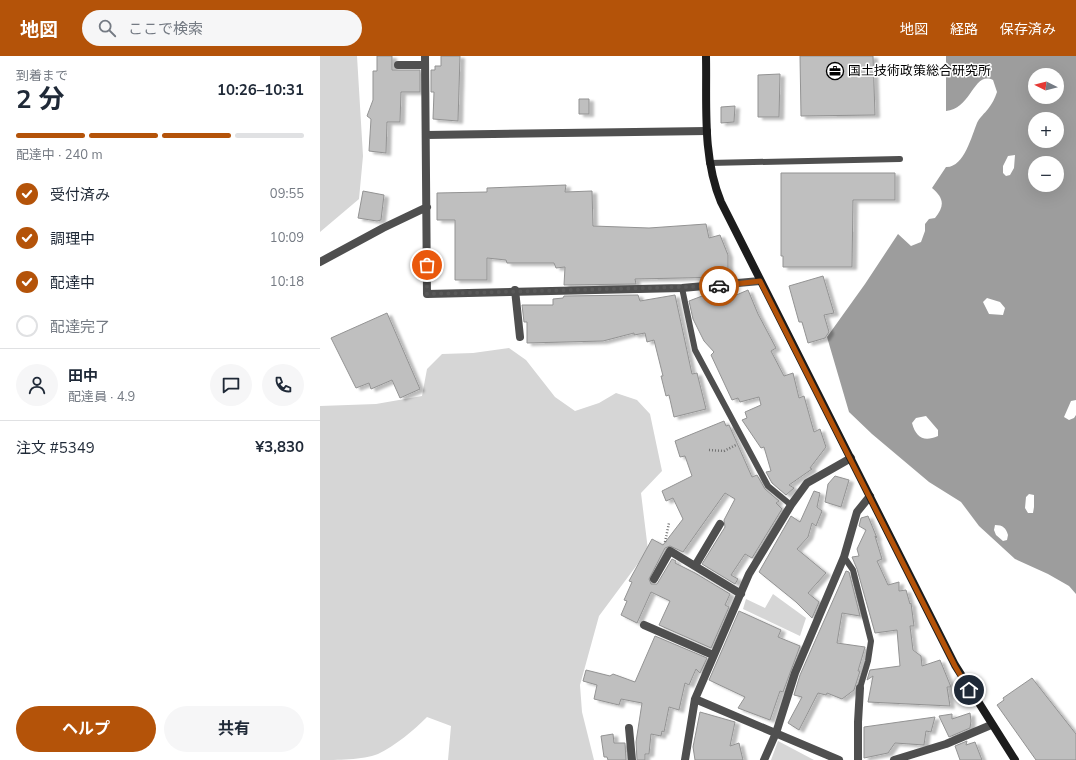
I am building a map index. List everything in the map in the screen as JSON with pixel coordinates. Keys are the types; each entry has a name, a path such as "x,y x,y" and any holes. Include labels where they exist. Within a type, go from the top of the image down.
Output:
{"street":[{"path":"425,56 427,294 515,290 682,288 760,281"},
{"path":"706,56 709,163 714,186 721,202 955,666 991,726 1015,760"},
{"path":"398,65 425,65"},
{"path":"426,134 707,131"},
{"path":"320,262 383,228 427,207"},
{"path":"515,290 520,337"},
{"path":"685,760 695,699 713,655 750,574 790,505 807,483 850,458"},
{"path":"764,760 776,733 795,673 844,557 857,512 870,496"},
{"path":"695,566 720,524"},
{"path":"654,580 670,551 741,594"},
{"path":"644,625 713,655"},
{"path":"858,760 860,688"},
{"path":"695,699 839,760"},
{"path":"894,760 946,744 991,726"},
{"path":"629,728 632,760"}],"lane":[{"path":"709,163 900,159"},
{"path":"682,288 695,350 768,486 790,505"},
{"path":"844,557 853,570 871,641 868,661 860,688"}],"path":[{"path":"709,450 724,451 743,441"},
{"path":"669,523 664,542 672,547 670,551"}],"shaded area":[{"path":"320,56 357,56 363,156 359,199 320,232"},
{"path":"946,56 1076,56 1076,400 1071,401 1064,417 1069,420 1074,418 1076,415 1076,594 1069,586 1048,574 1015,559 979,526 961,502 929,482 872,434 849,412 827,337 865,284 898,234 911,246 921,242 925,231 925,224 929,219 935,218 942,206 939,195 932,188 946,167 952,166 958,162 966,150 978,121 993,101 997,92 993,80 986,79 981,81 976,85 962,104 955,109 946,111","holes":["1015,155 1014,168 1010,175 1006,176 1003,173 1003,166 1008,156","987,298 1000,302 1005,308 1003,315 989,314 983,302","926,416 938,430 938,436 929,439 918,435 912,423 916,418","1029,494 1034,495 1033,513 1028,513 1025,508 1026,497","995,525 1002,526 1008,535 1007,540 1003,541 996,535 994,530"]},
{"path":"509,348 526,360 555,397 575,411 599,403 616,393 637,400 650,414 662,471 641,493 648,550 599,616 580,685 582,712 594,760 448,760 451,726 427,717 404,737 378,754 357,759 320,760 320,406 376,404 422,396 427,369 442,354 473,353"},
{"path":"773,594 806,618 800,636 743,609 746,599 765,608"},
{"path":"778,741 814,760 771,760"}],"building":[{"path":"377,56 392,56 392,70 420,70 420,92 401,92 400,122 387,122 386,153 369,151 371,119 367,116 373,100 373,71 377,71"},
{"path":"441,56 460,56 458,121 433,119 434,92 431,92 431,70 435,70 435,66 441,66"},
{"path":"800,56 873,56 875,115 801,116"},
{"path":"780,74 779,117 758,117 758,75"},
{"path":"579,99 589,99 589,114 579,114"},
{"path":"735,106 734,122 721,123 721,107"},
{"path":"781,173 895,173 895,200 853,200 852,267 783,267 783,256 781,256"},
{"path":"566,185 565,192 592,191 593,226 649,228 706,224 709,238 720,235 728,255 728,277 635,279 636,284 564,285 565,267 556,268 554,263 507,263 506,260 487,258 487,280 455,280 455,220 437,220 437,193 487,192 487,188"},
{"path":"363,191 384,195 381,220 377,221 358,218"},
{"path":"823,276 834,313 824,315 829,332 825,338 808,343 802,322 799,322 789,286"},
{"path":"727,289 727,299 748,290 758,314 776,348 771,351 784,376 793,373 799,398 804,396 814,432 820,429 826,447 810,468 812,469 789,485 794,488 786,495 772,483 766,472 771,471 764,447 761,448 742,420 747,418 745,412 761,405 759,397 740,402 738,398 732,400 711,355 714,352 704,341 693,319 689,301 718,290"},
{"path":"638,295 640,301 675,295 692,374 697,373 706,409 674,417 669,395 666,396 661,376 663,376 654,340 647,342 645,333 634,335 634,333 603,341 527,343 527,322 524,322 522,305 553,305 553,299 563,298 564,296"},
{"path":"387,313 420,389 400,398 392,380 371,389 369,383 356,388 331,338"},
{"path":"724,421 726,426 729,425 752,477 757,475 765,489 779,501 776,503 782,509 752,558 745,554 731,575 738,579 735,584 702,564 725,527 724,520 735,499 725,493 683,552 670,546 665,548 649,579 651,584 657,584 672,559 676,561 675,563 730,594 725,605 729,607 711,648 659,625 670,601 651,592 637,623 621,615 627,601 624,600 632,582 629,581 652,539 663,545 683,519 673,498 666,501 662,491 692,476 685,456 680,457 675,441"},
{"path":"835,476 849,480 841,507 825,502 828,484"},
{"path":"814,491 820,493 817,507 822,511 816,526 812,523 808,537 797,549 826,573 808,593 819,602 812,618 796,602 759,572 791,516 800,522"},
{"path":"868,516 877,538 875,536 882,559 877,561 888,585 899,582 899,591 906,590 910,604 911,603 914,626 910,626 913,650 921,656 922,666 940,660 951,687 947,687 950,706 868,702 873,676 867,680 870,670 900,666 897,630 875,633 857,569 852,557 859,556 857,549 866,530 859,526 861,518"},
{"path":"846,571 849,572 860,616 842,613 837,643 865,647 858,671 860,671 854,690 842,699 827,693 826,695 818,693 799,730 788,723 802,697 794,695 800,675"},
{"path":"739,611 781,630 778,637 800,646 783,692 780,691 770,720 738,708 745,697 709,680"},
{"path":"655,636 707,658 700,673 696,669 689,685 685,683 679,710 669,707 664,732 662,731 661,736 651,734 649,754 645,754 645,760 637,760 636,742 642,703 621,699 619,705 594,699 597,685 583,681 586,670 610,676 613,674 635,682"},
{"path":"1032,678 1076,734 1076,760 1036,760 997,705 1004,700 1003,698"},
{"path":"700,712 735,722 730,746 739,743 743,760 695,760 693,747"},
{"path":"970,713 970,728 949,737 939,716 952,714 952,719"},
{"path":"935,717 931,732 926,731 924,745 895,743 888,753 864,758 864,727"},
{"path":"613,734 614,743 625,743 626,760 608,760 607,757 604,757 601,736"},
{"path":"967,741 966,745 975,742 982,760 960,760 955,746"}],"way so far":[{"path":"427,265 427,294 515,290 682,288 719,286"}],"place":[{"name":"国土技術政策総合研究所","path":"835,71"}],"route":[{"path":"719,286 760,281 955,666 969,690"}]}
